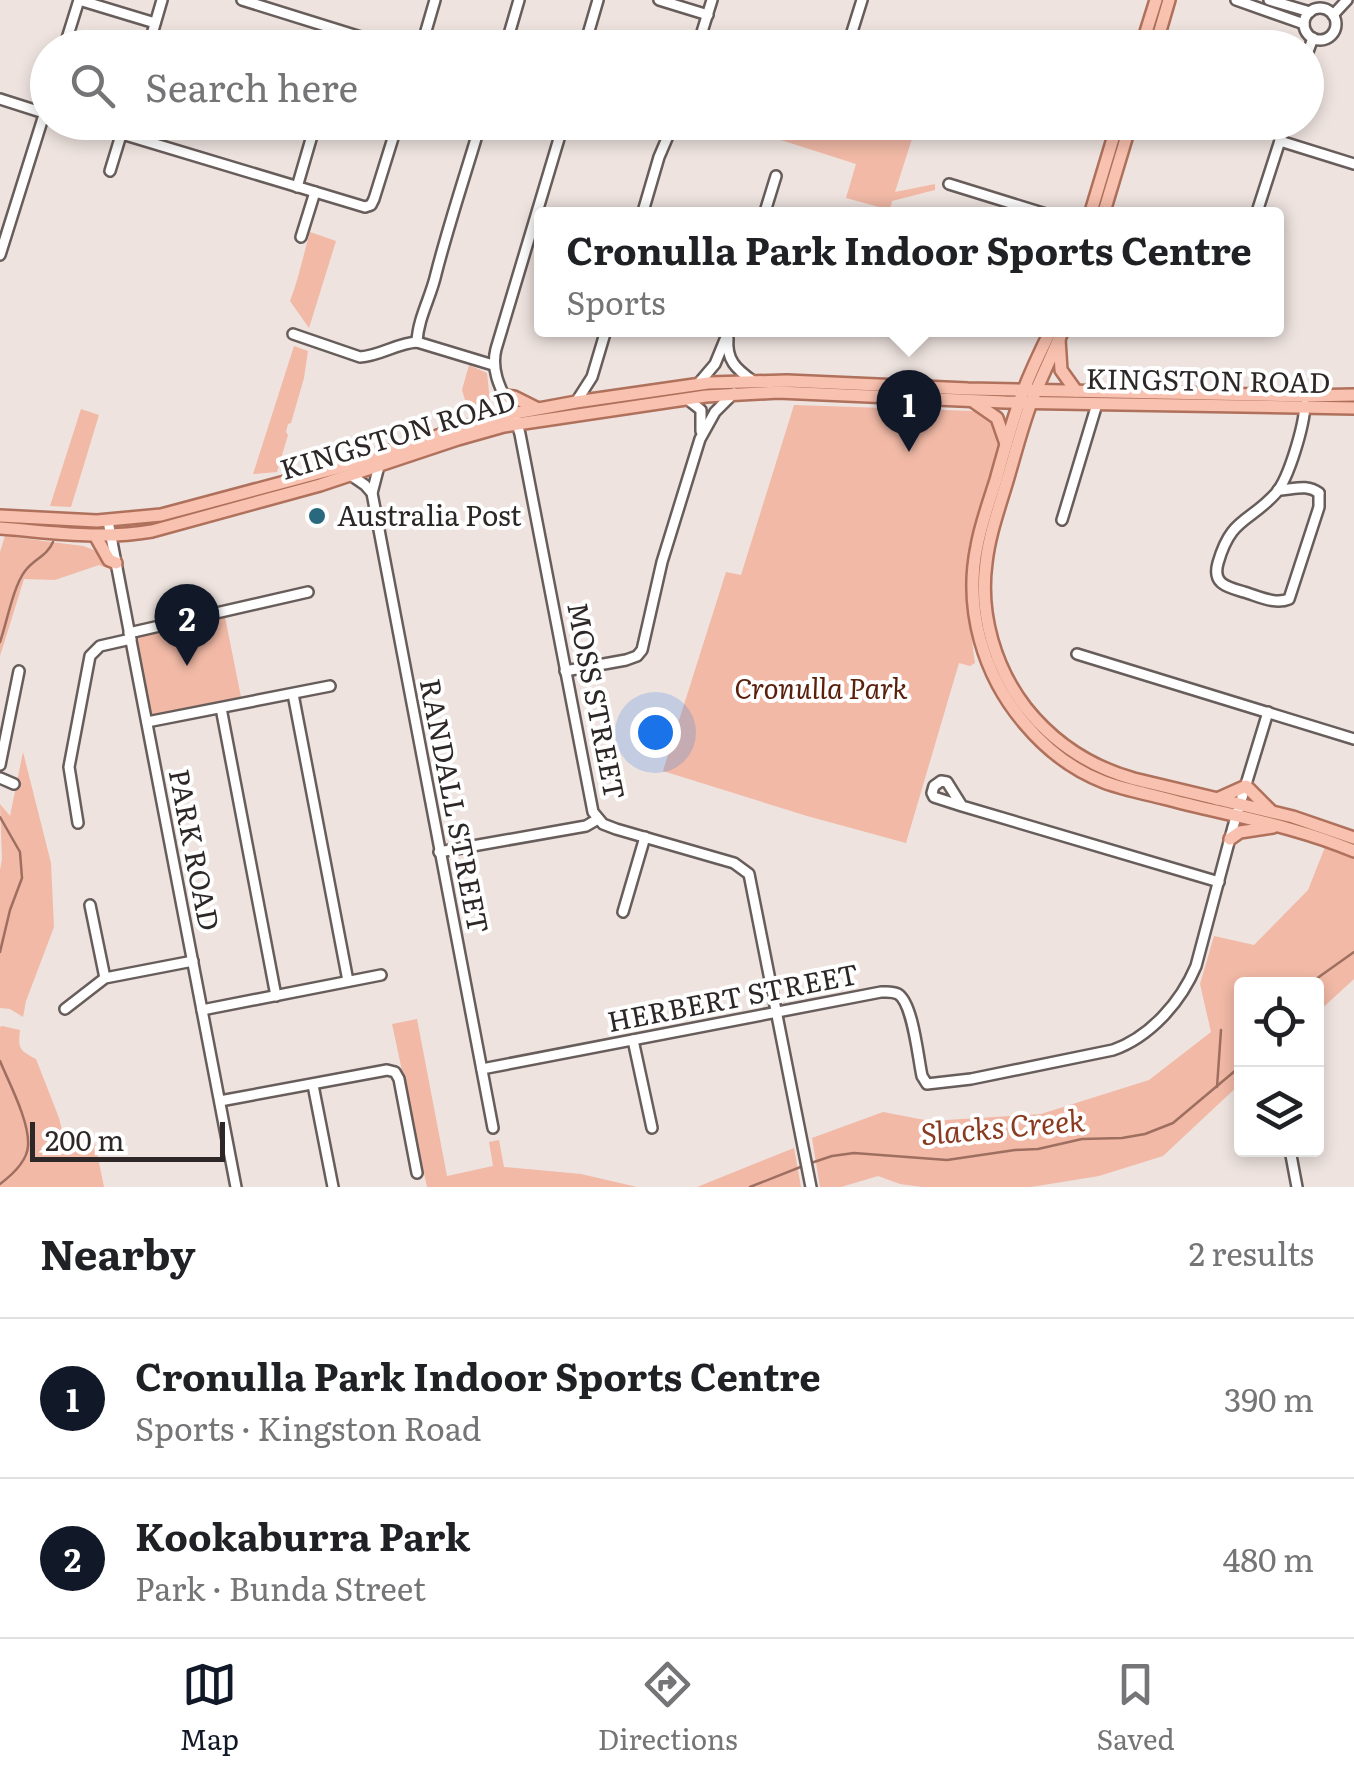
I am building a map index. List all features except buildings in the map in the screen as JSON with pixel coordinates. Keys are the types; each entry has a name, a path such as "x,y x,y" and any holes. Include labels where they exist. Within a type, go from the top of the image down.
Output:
{"main road":[{"path":"1152,30 1167,1"},
{"path":"1159,30 1167,1"},
{"path":"1092,207 1113,140"},
{"path":"1104,207 1125,140"},
{"path":"1056,337 1006,444 977,544 974,608 980,640 1005,698 1048,748 1091,776 1132,790 1238,810 1272,812 1354,838"},
{"path":"1058,337 1061,370 1076,391"},
{"name":"KINGSTON ROAD","path":"0,528 96,537 138,534 352,476 536,408 698,384 753,381 1028,396 1058,403 1097,404 1305,402 1354,395"},
{"name":"KINGSTON ROAD","path":"0,516 67,520 148,517 350,464 488,419 734,394 778,392 973,400 1076,391 1354,408"},
{"path":"488,419 503,393 536,408"},
{"path":"1028,396 1026,420 986,565 987,617 1003,670 1017,696 1034,718 1069,750 1096,765 1121,776 1216,799 1354,851"},
{"path":"973,400 997,418 1006,444"},
{"path":"1026,420 1058,403"},
{"path":"96,537 109,560 116,563"},
{"path":"1216,799 1246,786 1272,812"},
{"path":"1230,839 1240,832 1282,826"}],"street":[{"path":"70,30 79,0 155,24"},
{"path":"153,30 162,0"},
{"path":"242,0 338,30"},
{"path":"427,30 436,0"},
{"path":"511,30 520,0"},
{"path":"589,30 598,0"},
{"path":"659,0 708,14"},
{"path":"703,30 712,0"},
{"path":"853,30 862,0"},
{"path":"1236,0 1304,24"},
{"path":"1269,0 1310,12"},
{"path":"1333,16 1347,0"},
{"path":"1306,30 1310,12 1324,9 1336,25 1324,40"},
{"path":"0,99 30,105"},
{"path":"0,255 36,140"},
{"path":"110,171 120,140"},
{"path":"160,140 365,207 370,205 392,140"},
{"path":"297,186 311,140"},
{"path":"417,342 476,140"},
{"path":"539,207 559,140"},
{"path":"644,207 667,140"},
{"path":"1258,207 1280,142 1354,164"},
{"path":"766,207 776,176"},
{"path":"950,184 1026,207"},
{"path":"301,236 315,192"},
{"path":"293,334 360,356 417,342 493,365 534,222"},
{"path":"576,402 592,377 604,337"},
{"path":"698,384 715,364 727,337"},
{"path":"728,337 727,350 732,362 753,381"},
{"name":"MOSS STREET","path":"493,365 516,418 593,812 598,820 616,828 747,871 752,880 810,1183"},
{"path":"592,377 597,388 610,397"},
{"path":"565,671 626,660 642,650 662,562 700,439 714,412 734,394"},
{"path":"685,398 701,410 700,439"},
{"path":"1278,490 1296,486 1322,491 1287,603 1215,581 1216,569 1230,532 1278,490 1288,470 1305,402"},
{"path":"1062,520 1097,404"},
{"name":"RANDALL STREET","path":"379,466 372,493 493,1128"},
{"path":"1288,470 1296,486"},
{"path":"352,476 372,493"},
{"name":"PARK ROAD","path":"108,520 236,1187"},
{"path":"78,823 69,767 90,656 100,646 130,636 308,592"},
{"path":"1077,654 1354,739"},
{"path":"0,766 4,713 13,705 18,669"},
{"path":"147,722 330,686"},
{"path":"293,694 348,981"},
{"path":"221,708 276,996"},
{"path":"962,806 1219,882 1268,712"},
{"path":"0,778 14,784"},
{"path":"439,852 588,826 598,820"},
{"path":"623,912 645,837"},
{"name":"HERBERT STREET","path":"482,1069 881,992 902,996 927,1084 971,1079 1112,1050 1138,1038 1188,984 1219,882"},
{"path":"90,905 105,978"},
{"path":"65,1009 105,978 192,962"},
{"path":"202,1010 381,976"},
{"path":"633,1040 652,1128"},
{"path":"220,1101 387,1070 395,1072 418,1173"},
{"path":"313,1085 333,1187"},
{"path":"1292,1157 1298,1187"}],"green space":[{"path":"781,140 912,140 895,192 935,184 935,190 892,201 891,207 846,198 856,164"},
{"path":"310,232 336,241 309,328 290,301"},
{"path":"294,346 308,351 277,472 253,474"},
{"path":"469,365 487,373 490,401 483,409 469,413 462,390"},
{"name":"Cronulla Park","path":"794,405 974,411 991,422 998,434 996,462 977,519 969,563 975,663 959,663 906,843 663,771 726,572 741,575"},
{"path":"81,409 99,415 71,507 50,506"},
{"path":"5,536 83,546 109,564 107,568 99,565 55,580 24,579 0,656 0,552"},
{"path":"225,617 241,697 150,716 133,635"},
{"path":"23,752 51,863 54,927 23,1017 0,1008 0,804 10,816"},
{"path":"1325,847 1354,858 1354,979 1324,1007 1324,977 1234,977 1234,1090 1163,1156 1099,1176 1031,1187 922,1187 878,1176 841,1187 820,1187 812,1138 883,1112 930,1121 1041,1114 1149,1080 1211,1032 1200,984 1214,936 1254,945 1308,890"},
{"path":"417,1019 447,1176 493,1166 489,1142 499,1140 504,1167 581,1174 637,1187 427,1187 392,1024"},
{"path":"2,1026 20,1030 21,1048 36,1059 67,1150 93,1133 104,1187 0,1187"},
{"path":"794,1148 801,1187 697,1187"}],"waterway":[{"path":"0,642 21,578 53,542"},
{"path":"0,817 20,852 22,878 0,952"},
{"name":"Slacks Creek","path":"1319,977 1354,952"},
{"path":"1217,1087 1221,1030"},
{"path":"0,1061 28,1136 22,1163 0,1184"},
{"name":"Slacks Creek","path":"811,1163 854,1153 947,1160 1038,1149 1082,1139 1145,1134 1173,1123 1240,1067"},
{"name":"Slacks Creek","path":"750,1187 803,1166"}],"place":[{"name":"Cronulla Park Indoor Sports Centre","path":"909,452"},
{"name":"Australia Post","path":"317,516"},
{"name":"Kookaburra Park","path":"187,666"}]}
